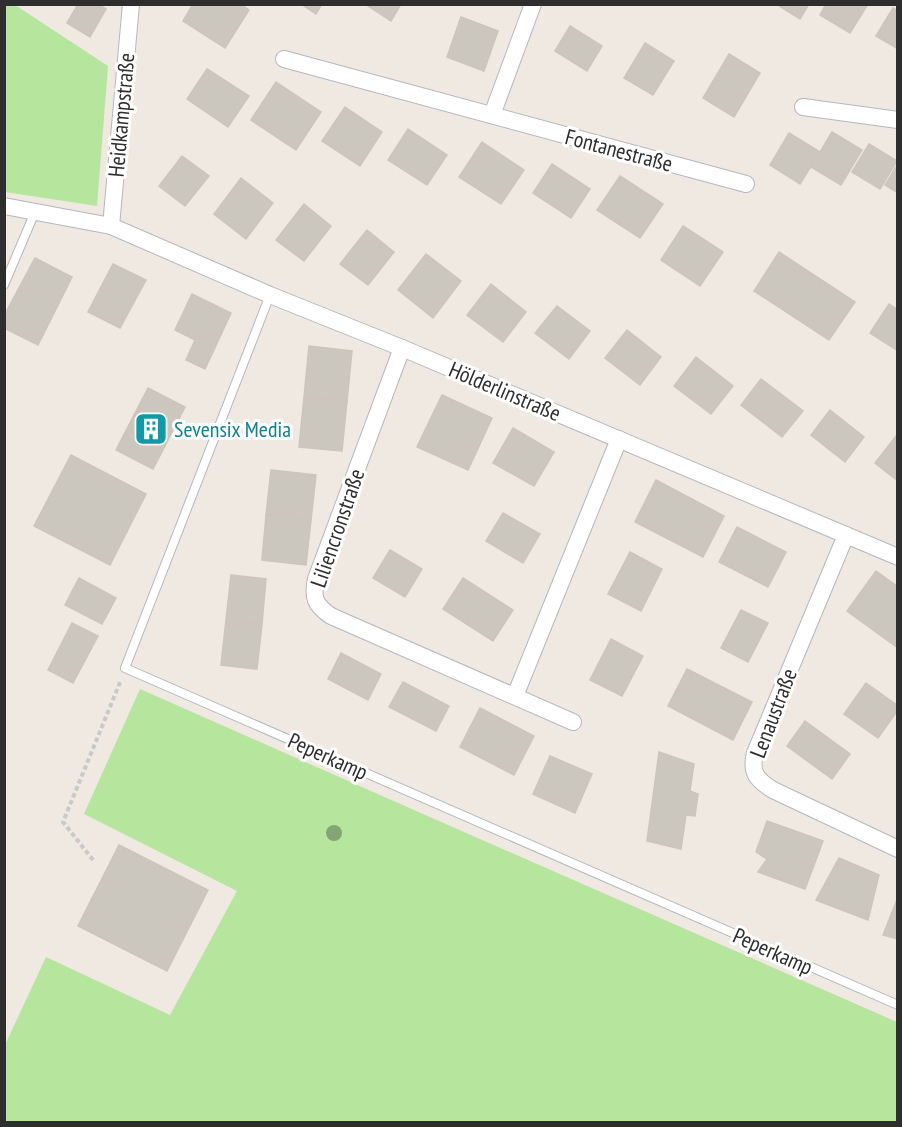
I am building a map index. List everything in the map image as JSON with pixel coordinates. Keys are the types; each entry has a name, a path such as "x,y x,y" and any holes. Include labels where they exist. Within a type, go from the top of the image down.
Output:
{"street":[{"name":"Heidkampstraße","path":"111,226 131,4"},
{"path":"492,116 533,4"},
{"name":"Fontanestraße","path":"284,59 746,184"},
{"path":"803,107 897,120"},
{"name":"Hölderlinstraße","path":"4,206 111,226 270,295 402,348 897,557"},
{"name":"Liliencronstraße","path":"402,348 316,579 314,597 331,616 573,722"},
{"path":"515,696 619,439"},
{"name":"Lenaustraße","path":"846,535 755,753 753,770 757,778 773,790 897,849"}],"lane":[{"path":"4,285 35,212"},
{"path":"125,668 270,295"},
{"name":"Peperkamp","path":"125,668 897,1005"}],"path":[{"path":"93,860 63,822 125,668"}],"green space":[{"path":"4,5 15,5 108,66 97,206 5,192"},
{"path":"140,689 897,1022 897,1122 5,1122 5,1045 46,957 170,1015 237,891 84,814"}],"building":[{"path":"78,4 98,4 106,9 90,37 67,23"},
{"path":"193,4 240,4 249,10 225,48 183,21"},
{"path":"301,4 322,4 316,14"},
{"path":"365,4 401,4 391,21"},
{"path":"776,4 809,4 800,19"},
{"path":"826,4 868,4 850,33 820,15"},
{"path":"893,8 898,11 898,49 876,36"},
{"path":"461,17 498,31 484,71 447,57"},
{"path":"570,26 602,46 587,71 555,51"},
{"path":"645,43 674,61 653,95 624,78"},
{"path":"729,54 760,73 734,117 703,98"},
{"path":"207,69 249,96 228,127 187,99"},
{"path":"276,82 321,112 296,150 251,120"},
{"path":"345,107 382,132 360,166 322,141"},
{"path":"408,129 447,155 427,185 388,160"},
{"path":"832,132 862,150 841,185 811,167"},
{"path":"789,133 820,152 800,184 770,165"},
{"path":"482,142 524,170 501,204 459,177"},
{"path":"869,144 897,161 880,189 852,172"},
{"path":"182,156 209,176 185,206 159,186"},
{"path":"552,164 590,189 571,218 533,193"},
{"path":"898,164 898,193 885,185"},
{"path":"620,176 663,204 640,238 597,210"},
{"path":"241,178 273,203 246,239 214,214"},
{"path":"304,204 331,226 304,261 276,240"},
{"path":"683,226 723,252 700,286 661,260"},
{"path":"367,230 394,252 368,285 340,264"},
{"path":"779,252 855,302 829,340 754,291"},
{"path":"426,254 461,281 433,318 398,290"},
{"path":"35,258 72,277 38,345 4,328 4,316"},
{"path":"113,264 146,280 120,328 88,312"},
{"path":"491,284 526,312 503,342 467,315"},
{"path":"192,294 231,313 205,369 186,360 195,340 175,330"},
{"path":"889,304 898,310 898,351 870,333"},
{"path":"557,306 590,331 569,359 535,333"},
{"path":"627,330 661,357 640,385 605,358"},
{"path":"309,346 352,351 347,401 304,397"},
{"path":"696,357 733,386 711,414 674,386"},
{"path":"761,379 803,411 782,437 741,405"},
{"name":"Sevensix Media","path":"148,388 185,407 153,469 116,450"},
{"path":"442,395 492,418 468,470 417,447"},
{"path":"304,397 347,401 342,451 299,447"},
{"path":"830,410 864,437 845,462 811,435"},
{"path":"513,428 554,452 534,486 493,463"},
{"path":"896,436 898,437 898,481 875,463"},
{"path":"71,455 146,494 110,565 34,526"},
{"path":"271,470 316,475 311,520 266,515"},
{"path":"656,480 724,516 703,557 635,522"},
{"path":"503,513 540,534 523,563 486,541"},
{"path":"266,515 311,520 306,565 262,560"},
{"path":"737,527 786,552 768,587 719,562"},
{"path":"390,550 422,569 405,597 373,578"},
{"path":"630,552 662,569 641,611 608,594"},
{"path":"876,571 898,587 898,648 847,611"},
{"path":"231,575 266,579 262,624 226,620"},
{"path":"79,578 116,598 102,624 65,605"},
{"path":"463,578 513,610 493,641 443,609"},
{"path":"741,610 768,623 748,662 721,648"},
{"path":"226,620 262,624 257,669 221,665"},
{"path":"72,623 98,636 73,683 48,670"},
{"path":"611,639 643,656 622,696 590,680"},
{"path":"341,653 381,674 368,700 328,679"},
{"path":"687,669 752,702 733,740 668,706"},
{"path":"403,682 449,706 436,731 389,707"},
{"path":"866,683 898,706 898,710 878,738 844,714"},
{"path":"480,708 534,736 514,775 460,747"},
{"path":"805,721 850,754 832,779 787,746"},
{"path":"659,752 694,764 690,791 698,794 695,816 686,815 681,849 647,841"},
{"path":"550,756 592,774 575,813 533,794"},
{"path":"767,821 823,841 805,889 758,872 767,859 756,852"},
{"path":"119,845 208,890 167,971 78,926"},
{"path":"839,858 879,875 868,920 816,900"},
{"path":"898,897 898,939 883,935"}],"place":[{"name":"Sevensix Media","path":"151,429"}]}
